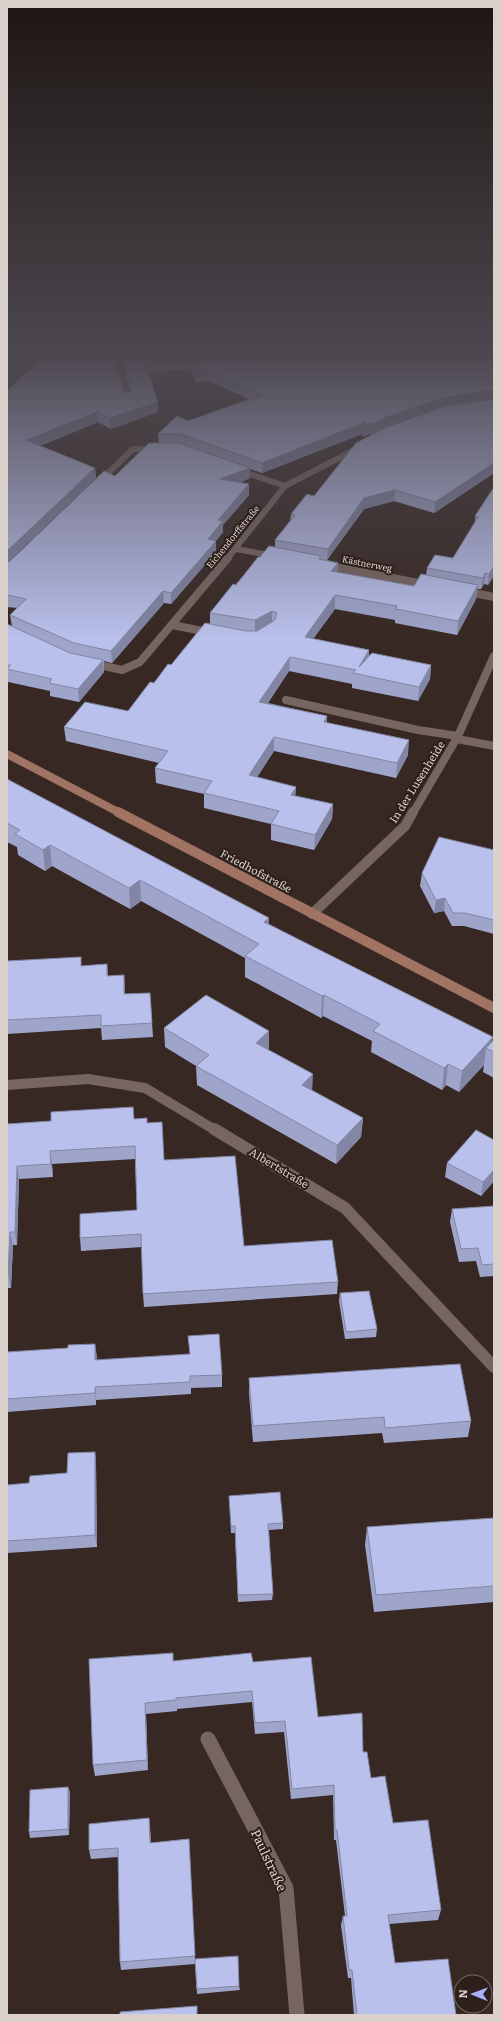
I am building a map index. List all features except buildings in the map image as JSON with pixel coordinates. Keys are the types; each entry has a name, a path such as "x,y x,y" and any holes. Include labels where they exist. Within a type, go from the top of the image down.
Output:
{"main road":[{"name":"Friedhofstraße","path":"7,754 494,1008"}],"street":[{"path":"93,487 132,450"},
{"name":"Eichendorffstraße","path":"80,661 122,670 140,662 236,549 285,486 353,450"},
{"path":"232,468 285,486"},
{"path":"236,549 283,558"},
{"name":"Kästnerweg","path":"314,563 439,587"},
{"path":"455,590 494,597"},
{"path":"172,625 224,635"},
{"name":"In der Lusenheide","path":"312,914 405,826 458,738 494,656"},
{"path":"286,700 494,746"},
{"name":"Albertstraße","path":"7,1084 88,1079 145,1088 345,1208 494,1367"},
{"name":"Paulstraße","path":"208,1739 286,1888 297,2015"}]}
